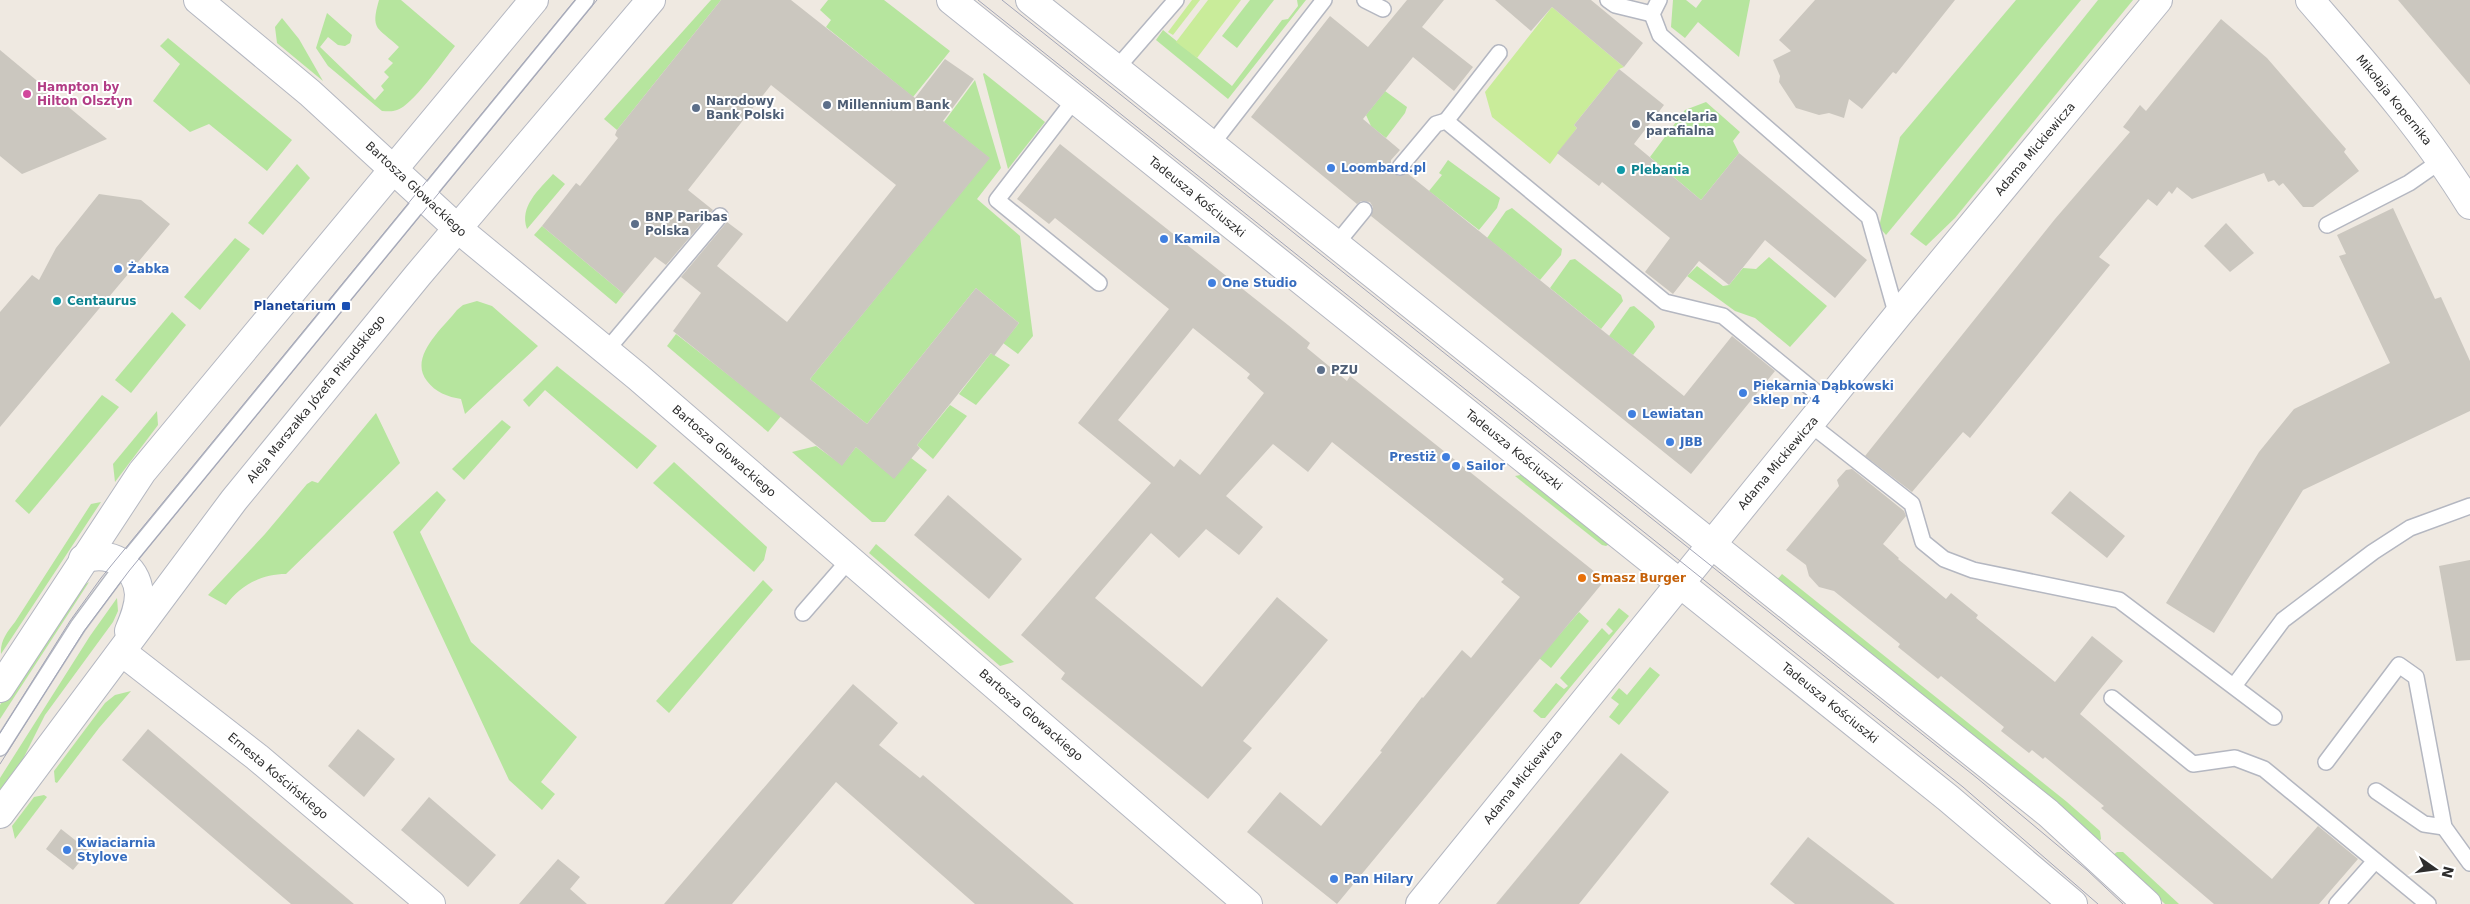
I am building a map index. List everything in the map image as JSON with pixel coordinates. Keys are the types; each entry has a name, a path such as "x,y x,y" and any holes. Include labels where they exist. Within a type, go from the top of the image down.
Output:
{"street":[{"name":"Bartosza Głowackiego","path":"198,0 310,93 457,228 606,351 850,559 1248,904"},
{"path":"0,688 83,559 142,472 174,431 534,0"},
{"name":"Aleja Marszałka Józefa Piłsudskiego","path":"0,814 234,500 457,228 651,0"},
{"name":"Tadeusza Kościuszki","path":"951,0 1948,798 2073,904"},
{"path":"1030,0 1337,243 2048,814 2147,904"},
{"name":"Adama Mickiewicza","path":"1420,904 1897,316 2158,0"},
{"name":"Mikołaja Kopernika","path":"2310,0 2368,67 2442,160 2470,205"},
{"path":"83,559 97,554 105,555 124,564 136,582 139,594 137,610 122,652"},
{"name":"Ernesta Kościńskiego","path":"122,652 257,757 431,904"}],"lane":[{"path":"0,748 78,626 124,564 586,0"},
{"path":"1116,69 1176,0"},
{"path":"1212,144 1324,0"},
{"path":"1365,0 1383,9"},
{"path":"1608,0 1615,6 1652,14"},
{"path":"1659,0 1652,14 1660,35 1869,217 1897,316"},
{"path":"1400,167 1436,124 1446,121 1499,53"},
{"path":"1075,99 997,200 1099,283"},
{"path":"1446,121 1665,302 1723,316 1828,402"},
{"path":"2327,225 2408,183 2442,160"},
{"path":"1337,243 1364,210"},
{"path":"606,351 720,216"},
{"path":"1810,424 1912,504 1923,542 1944,559 1973,570 2119,600 2274,717"},
{"path":"2234,686 2283,620 2373,552 2410,528 2470,506"},
{"path":"803,613 850,559"},
{"path":"2326,762 2399,665 2416,677 2444,827 2470,864"},
{"path":"2112,698 2193,764 2235,758 2264,770 2428,904"},
{"path":"2376,791 2424,824 2444,827"},
{"path":"2337,904 2375,861"}],"green space":[{"path":"379,0 401,0 455,46 419,92 403,107 393,111 382,111 328,66 316,48 327,13 352,35 350,43 345,46 338,45 328,37 320,47 375,100 384,90 381,86 389,77 384,72 393,63 388,59 399,47 378,28 375,18"},
{"path":"711,0 721,0 617,130 604,119"},
{"path":"828,0 884,0 950,51 913,97 826,27 831,20 820,10"},
{"path":"1192,0 1200,0 1173,35 1168,32"},
{"path":"1208,0 1241,0 1197,58 1176,42"},
{"path":"1250,0 1274,0 1237,48 1222,36"},
{"path":"1297,0 1306,0 1228,99 1156,40 1163,30 1232,86 1282,20 1288,19 1298,6"},
{"path":"1673,0 1686,0 1696,8 1702,0 1750,0 1739,57 1698,22 1685,38 1671,27"},
{"path":"2016,0 2081,0 1886,235 1879,227 1900,137"},
{"path":"2098,0 2133,0 1955,218 1926,246 1910,234"},
{"path":"1552,7 1624,67 1619,69 1574,125 1577,128 1550,164 1492,117 1485,92"},
{"path":"282,18 299,39 323,81 277,43 275,27"},
{"path":"168,38 292,140 267,171 209,124 190,132 153,101 180,64 160,46"},
{"path":"983,74 1045,122 1008,169"},
{"path":"975,80 1001,168 977,199 1020,236 1033,336 1018,354 1003,343 1019,323 976,288 867,424 810,379 989,158 944,122"},
{"path":"1385,91 1407,107 1405,113 1386,138 1371,126 1366,115"},
{"path":"1706,102 1740,132 1733,141 1739,153 1701,200 1650,157 1685,110"},
{"path":"1448,160 1500,198 1497,208 1479,230 1429,191 1442,175 1439,173"},
{"path":"297,164 310,178 263,235 248,223"},
{"path":"553,174 565,184 527,229 525,221 528,206 537,192"},
{"path":"1512,208 1562,249 1561,255 1540,280 1487,238 1506,211"},
{"path":"542,226 624,294 616,304 534,235"},
{"path":"235,238 250,249 200,310 184,297"},
{"path":"1769,257 1827,306 1790,347 1755,318 1735,311 1687,276 1697,266 1723,286 1729,285 1743,268 1756,269"},
{"path":"1575,259 1621,295 1623,301 1601,329 1550,288 1570,260"},
{"path":"477,301 492,306 538,346 465,414 461,399 442,393 430,385 422,372 422,362 424,353 436,334 457,310 463,305"},
{"path":"1634,306 1653,322 1655,327 1633,355 1609,336 1630,307"},
{"path":"172,312 186,325 131,393 115,380"},
{"path":"676,334 781,416 768,432 667,346"},
{"path":"991,353 1010,365 976,405 959,394"},
{"path":"557,366 657,446 637,469 545,390 529,407 523,400"},
{"path":"102,395 119,407 29,514 15,501"},
{"path":"950,405 967,416 933,459 917,445"},
{"path":"157,411 158,425 115,482 113,464"},
{"path":"376,413 400,463 286,574 268,576 252,582 238,592 226,605 208,595 265,534 307,484 312,481 318,483"},
{"path":"502,420 511,427 464,480 452,469"},
{"path":"816,446 842,465 856,447 894,478 911,458 927,470 885,522 872,522 792,452"},
{"path":"674,462 767,547 764,560 754,572 653,483"},
{"path":"1526,474 1611,543 1606,546 1602,545 1515,476"},
{"path":"437,491 446,500 420,532 471,642 577,737 541,782 555,794 542,810 509,780 393,532"},
{"path":"101,502 1,654 3,641 7,633 91,504"},
{"path":"876,544 1014,662 1000,666 869,553"},
{"path":"1782,574 2067,802 2100,831 2101,839 2098,843 1776,581"},
{"path":"763,580 773,590 669,713 656,701"},
{"path":"89,582 0,719 0,705 75,591"},
{"path":"117,598 118,611 113,622 45,715 22,761 0,796 0,778 90,636"},
{"path":"1619,608 1629,616 1545,718 1541,718 1533,711 1556,683 1564,689 1568,686 1560,678 1602,628 1609,635 1613,631 1606,624"},
{"path":"1579,612 1589,621 1551,668 1539,658"},
{"path":"1650,667 1660,675 1619,725 1609,717 1619,704 1611,698 1619,688 1627,695"},
{"path":"131,691 99,728 57,783 55,782 54,771 105,703 115,695"},
{"path":"44,795 47,797 15,839 12,826 34,797"},
{"path":"2117,852 2123,852 2179,904 2165,904 2113,855"}],"building":[{"path":"721,0 791,0 915,98 945,59 974,79 943,121 990,158 810,379 867,424 976,288 1019,323 994,356 991,353 917,445 920,448 894,479 856,447 842,466 673,331 701,293 681,277 727,222 743,234 717,266 787,322 896,185 771,85 688,190 713,210 666,265 655,257 624,294 542,226 576,183 580,186 618,138 615,135 617,130"},
{"path":"1407,0 1444,0 1422,27 1473,67 1454,91 1413,57 1363,119 1400,150 1391,160 1391,170 1394,174 1399,176 1407,173 1684,396 1732,336 1775,371 1691,474 1371,216 1373,207 1370,202 1361,201 1357,204 1251,117 1330,16 1368,47"},
{"path":"1495,0 1591,0 1643,43 1624,67 1552,7 1531,31"},
{"path":"1815,0 1955,0 1896,74 1893,72 1862,109 1849,99 1844,118 1829,113 1819,115 1796,108 1779,82 1780,76 1773,60 1791,51 1779,40"},
{"path":"2398,0 2470,0 2470,85"},
{"path":"2221,19 2267,58 2346,149 2344,152 2359,171 2313,207 2303,207 2283,183 2279,186 2274,180 2268,182 2264,173 2192,199 2177,187 2172,194 2169,191 2157,206 2148,199 2099,257 2110,265 1970,438 1963,432 1912,492 1865,456 2055,219 2130,132 2123,127 2140,105 2146,111"},
{"name":"Hampton by Hilton Olsztyn","path":"0,50 107,139 22,174 0,156"},
{"path":"1619,69 1664,105 1634,144 1701,200 1739,153 1867,260 1835,298 1765,240 1729,285 1699,261 1673,294 1645,272 1670,238 1602,182 1599,186 1557,153 1577,128 1574,125"},
{"path":"1060,144 1310,343 1307,348 1347,381 1350,376 1605,580 1337,904 1247,832 1280,792 1321,826 1382,752 1380,751 1422,697 1462,650 1471,658 1520,597 1501,582 1504,579 1332,442 1308,472 1273,444 1226,496 1263,527 1239,555 1206,529 1179,558 1151,533 1095,598 1202,687 1277,597 1328,640 1243,741 1252,748 1208,799 1061,679 1065,673 1021,635 1151,483 1078,423 1169,309 1055,218 1049,224 1017,199","holes":["1193,328 1250,374 1247,378 1264,393 1200,475 1180,459 1174,467 1118,420"]},
{"name":"Centaurus","path":"99,194 141,200 170,224 0,427 0,312 32,275 39,280 56,248"},
{"path":"2393,208 2435,299 2441,297 2470,361 2470,411 2303,490 2214,633 2166,603 2259,452 2294,409 2390,363 2339,256 2346,254 2337,235"},
{"path":"2226,223 2254,253 2230,272 2204,246"},
{"path":"1852,469 1904,511 1906,516 1883,544 1946,599 1951,593 1978,615 1976,618 2055,682 2092,636 2123,661 2080,714 2272,879 2318,826 2358,859 2319,904 2214,904 2101,808 2104,806 2045,757 2043,759 2032,750 2029,753 2001,731 2004,727 1941,676 1938,679 1898,647 1900,644 1834,591 1819,587 1809,576 1806,565 1786,550 1839,486 1837,480 1846,470"},
{"path":"2070,491 2125,536 2107,558 2051,513"},
{"path":"948,495 1022,559 989,599 914,535"},
{"path":"2470,560 2470,660 2456,661 2439,566"},
{"path":"853,684 898,723 879,745 920,778 923,775 1074,904 975,904 836,782 732,904 664,904"},
{"path":"148,729 354,904 291,904 122,760"},
{"path":"358,729 395,759 364,797 328,766"},
{"path":"1621,753 1669,792 1579,904 1496,904"},
{"path":"429,797 496,855 468,887 401,830"},
{"name":"Kwiaciarnia Stylove","path":"61,829 89,851 73,870 46,849"},
{"path":"1808,837 1895,904 1795,904 1770,884"},
{"path":"558,859 580,877 570,889 587,904 519,904"}],"tram line":[{"path":"0,733 70,621 101,578 575,0"},
{"path":"0,764 84,631 129,571 597,0"},
{"path":"978,0 1963,787 2098,904"},
{"path":"1002,0 1977,778 2087,870 2123,904"}],"place":[{"name":"Hampton by Hilton Olsztyn","path":"27,94"},
{"name":"Millennium Bank","path":"827,105"},
{"name":"Narodowy Bank Polski","path":"696,108"},
{"name":"Kancelaria parafialna","path":"1636,124"},
{"name":"Loombard.pl","path":"1331,168"},
{"name":"Plebania","path":"1621,170"},
{"name":"BNP Paribas Polska","path":"635,224"},
{"name":"Kamila","path":"1164,239"},
{"name":"Żabka","path":"118,269"},
{"name":"One Studio","path":"1212,283"},
{"name":"Centaurus","path":"57,301"},
{"name":"Planetarium","path":"346,306"},
{"name":"PZU","path":"1321,370"},
{"name":"Piekarnia Dąbkowski sklep nr 4","path":"1743,393"},
{"name":"Lewiatan","path":"1632,414"},
{"name":"JBB","path":"1670,442"},
{"name":"Prestiż","path":"1446,457"},
{"name":"Sailor","path":"1456,466"},
{"name":"Smasz Burger","path":"1582,578"},
{"name":"Kwiaciarnia Stylove","path":"67,850"},
{"name":"Pan Hilary","path":"1334,879"}]}
